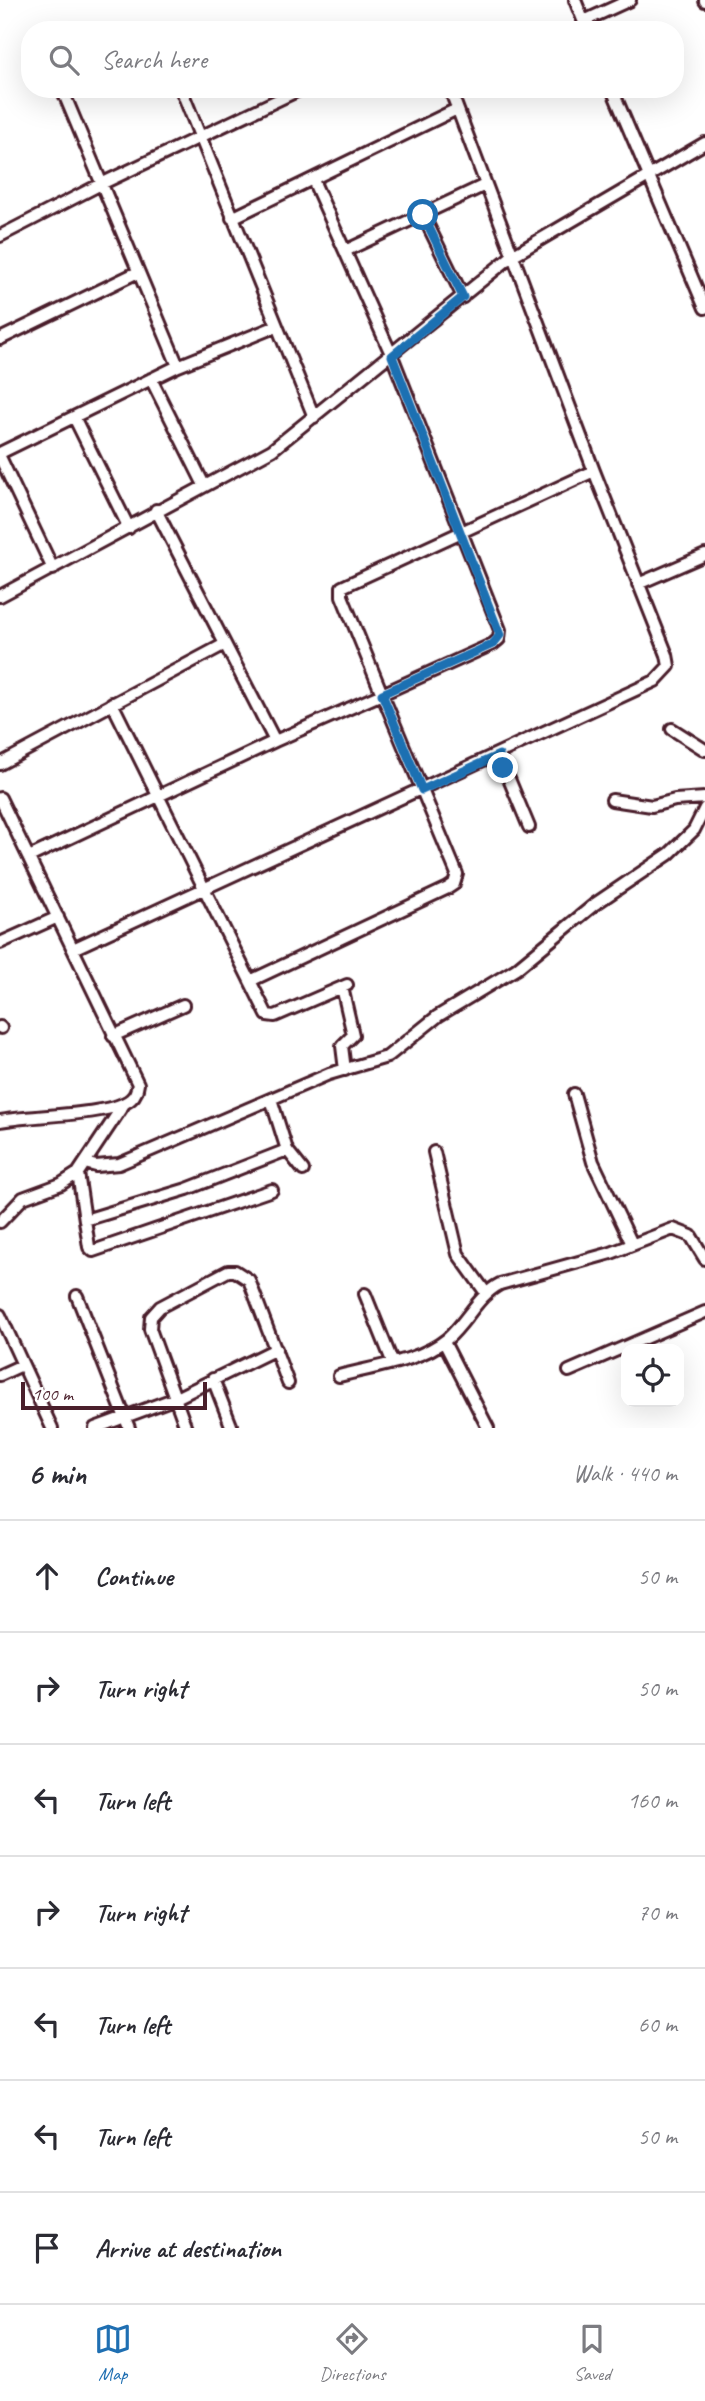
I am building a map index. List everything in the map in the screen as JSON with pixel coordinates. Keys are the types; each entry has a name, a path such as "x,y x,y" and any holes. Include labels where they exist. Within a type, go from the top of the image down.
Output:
{"street":[{"path":"575,0 583,21"},
{"path":"592,21 630,0"},
{"path":"66,98 178,366"},
{"path":"184,98 314,417"},
{"path":"0,236 101,184 283,98"},
{"path":"74,949 655,681 668,666 667,655 594,471 453,98"},
{"path":"616,98 704,302"},
{"path":"232,218 457,109"},
{"path":"0,596 272,450 392,356 512,256 705,143"},
{"path":"29,858 275,741 499,639 500,630 460,535 392,356 313,180"},
{"path":"345,251 485,185"},
{"path":"423,215 463,297"},
{"path":"0,339 138,272"},
{"path":"54,569 0,455 178,366 277,326"},
{"path":"151,379 204,485"},
{"path":"74,417 129,528"},
{"path":"250,981 454,884 457,874 342,596 342,587 460,535 594,471"},
{"path":"156,510 275,741"},
{"path":"638,584 705,555"},
{"path":"0,764 225,643"},
{"path":"112,703 264,1011 271,1017 344,986 354,1035 342,1046 345,1070"},
{"path":"672,729 705,750"},
{"path":"499,755 528,827"},
{"path":"0,798 138,1084 135,1094 124,1104 78,1173 61,1184 23,1198 0,1222"},
{"path":"612,800 652,806 683,799 705,798"},
{"path":"85,1163 96,1166 119,1164 271,1099 387,1057 438,1017 516,969 585,911 684,842 705,808"},
{"path":"0,943 58,917"},
{"path":"113,1037 183,1005"},
{"path":"574,1094 593,1162 632,1244"},
{"path":"271,1099 287,1150 303,1170"},
{"path":"0,1121 96,1111 124,1104"},
{"path":"85,1220 187,1189 287,1150"},
{"path":"434,1152 458,1254 486,1293"},
{"path":"78,1173 89,1247 93,1251 272,1190"},
{"path":"340,1376 424,1354 444,1342 468,1318 486,1293 500,1284 678,1230 691,1236 705,1259"},
{"path":"186,1428 150,1329 152,1312 228,1271 242,1274 248,1280 288,1383"},
{"path":"365,1294 392,1362"},
{"path":"77,1296 129,1428"},
{"path":"569,1371 705,1312"},
{"path":"0,1315 52,1428"},
{"path":"444,1342 488,1428"},
{"path":"95,1428 176,1398 276,1349"},
{"path":"0,1375 22,1365"},
{"path":"213,1379 232,1428"}],"route":[{"path":"423,215 463,297 392,356 500,635 493,644 382,694 422,790 499,755 503,768"}]}
